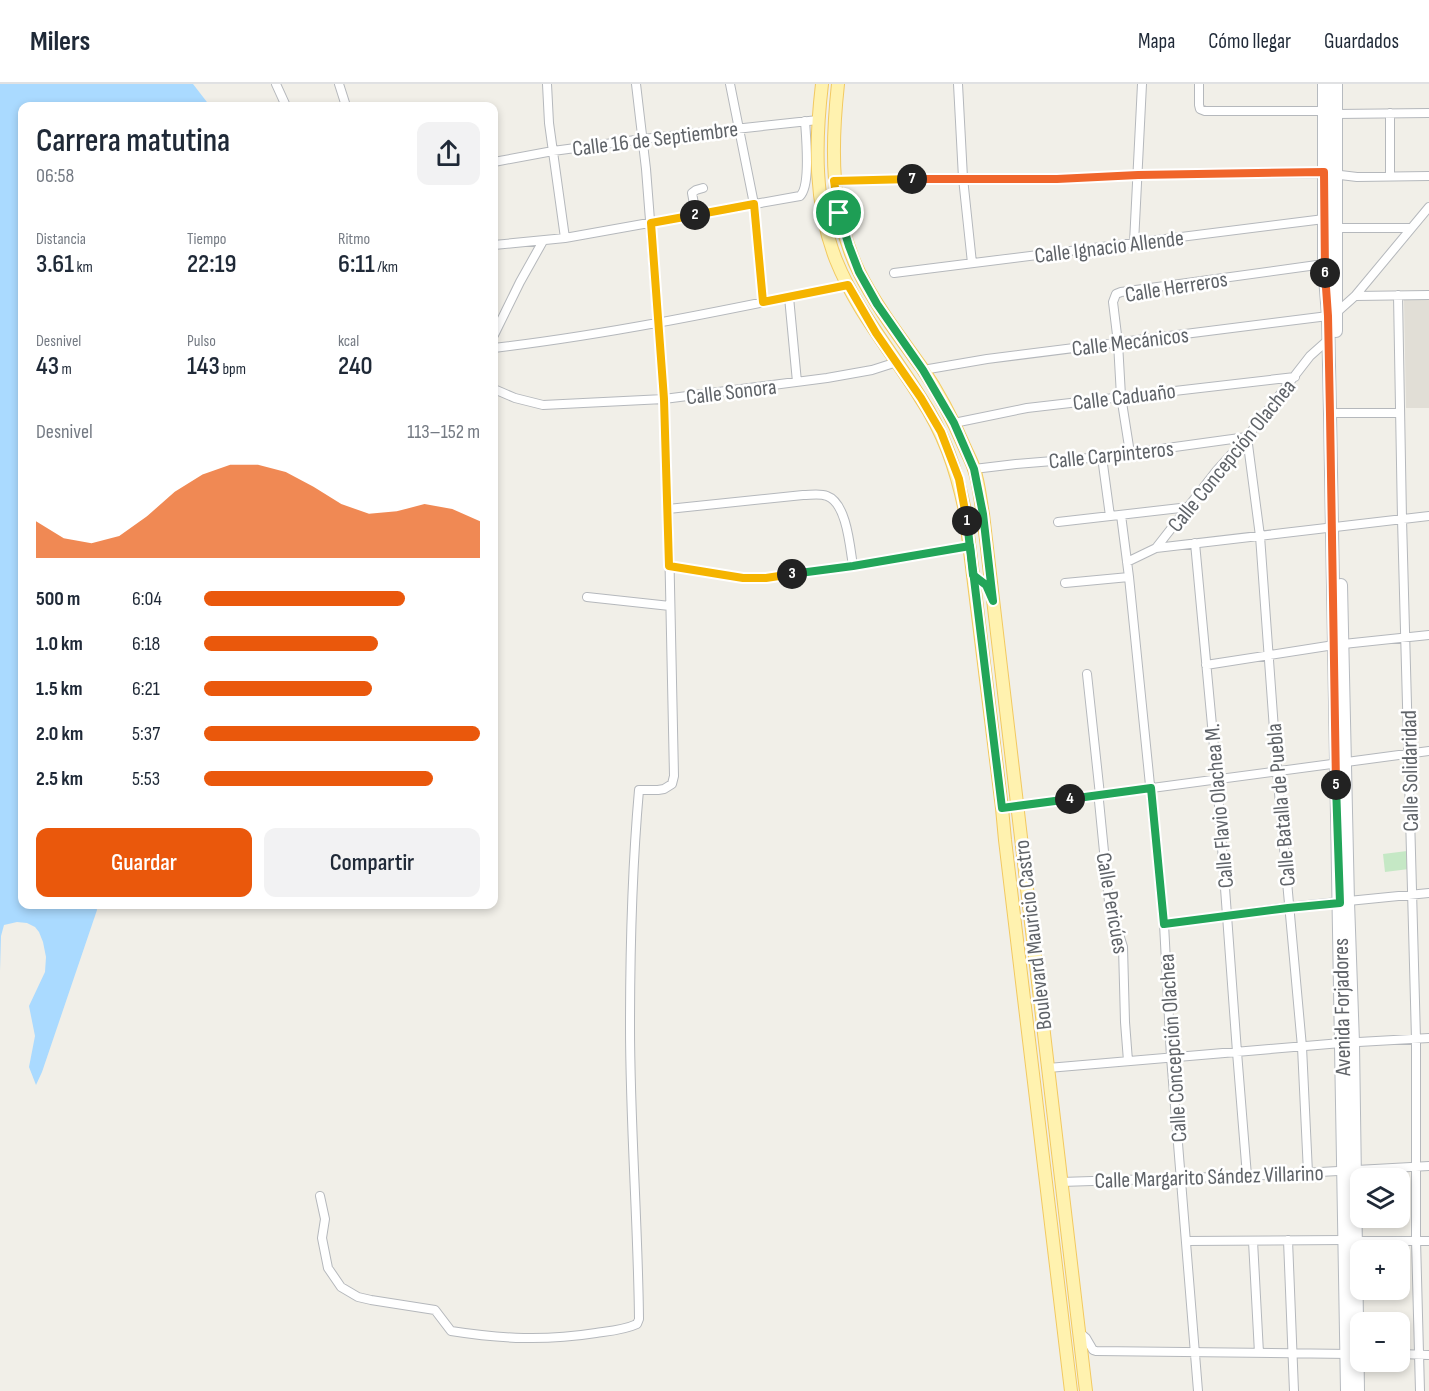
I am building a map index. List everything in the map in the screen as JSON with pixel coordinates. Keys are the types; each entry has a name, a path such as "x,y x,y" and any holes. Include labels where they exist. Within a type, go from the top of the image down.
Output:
{"main road":[{"name":"Boulevard Mauricio Castro","path":"822,84 812,120 822,212 836,261 876,333 921,398 941,432 959,479 970,546 1071,1391"},
{"name":"Boulevard Mauricio Castro","path":"838,84 833,147 834,181 839,213 849,246 859,272 877,304 923,370 954,423 974,469 983,514 1086,1391"},
{"name":"Avenida Forjadores","path":"1324,84 1330,112 1330,173 1336,228 1332,314 1337,413 1336,527 1350,1240"},
{"name":"Avenida Forjadores","path":"1330,112 1336,84"},
{"name":"Avenida Forjadores","path":"1330,173 1324,219 1324,264 1332,314 1328,340 1336,527"},
{"path":"973,575 986,585 993,601"},
{"name":"Avenida Forjadores","path":"1347,1391 1351,1372"},
{"name":"Avenida Forjadores","path":"1356,1372 1358,1391"}],"street":[{"path":"276,84 284,102"},
{"path":"339,84 345,102"},
{"path":"547,84 549,123 565,238"},
{"path":"320,1196 325,1219 322,1238 328,1268 341,1287 358,1297 435,1310 451,1331 484,1336 538,1340 586,1335 627,1328 637,1324 639,1319 630,1028 636,824 639,790 664,789 672,784 674,776 664,399 651,223 636,84"},
{"path":"730,84 754,204 763,302"},
{"path":"958,84 963,178 972,263"},
{"path":"1134,243 1142,84"},
{"path":"1198,84 1200,109 1205,111 1429,113"},
{"path":"1390,113 1390,176"},
{"path":"498,245 565,238 800,196 806,181 812,120"},
{"name":"Calle 16 de Septiembre","path":"498,161 643,139 812,120"},
{"path":"834,181 1330,173 1357,177 1429,176"},
{"path":"696,215 692,193 703,188"},
{"path":"1332,314 1355,296 1429,207"},
{"name":"Calle Ignacio Allende","path":"894,273 1324,219"},
{"path":"1336,228 1429,224"},
{"path":"498,317 543,241"},
{"name":"Calle Herreros","path":"1130,453 1121,396 1114,296 1119,292 1324,264"},
{"path":"498,348 657,323 848,285"},
{"name":"Calle Solidaridad","path":"1398,295 1416,1039 1416,1240 1424,1355 1420,1391"},
{"path":"1355,296 1429,295"},
{"path":"789,297 797,382"},
{"name":"Calle Mecánicos","path":"923,370 987,359 1332,314"},
{"name":"Calle Concepción Olachea","path":"1127,562 1156,548 1310,356 1328,340"},
{"name":"Calle Sonora","path":"498,391 515,398 543,405 664,399 797,382 872,370 897,362"},
{"name":"Calle Caduaño","path":"954,423 1027,408 1295,377"},
{"path":"1337,413 1400,412"},
{"name":"Calle Carpinteros","path":"974,469 1102,457 1247,437"},
{"name":"Calle Batalla de Puebla","path":"1247,437 1260,536 1288,908 1302,1047 1308,1173"},
{"path":"1102,457 1110,516"},
{"path":"668,509 821,494 832,498 840,507 846,524 853,566"},
{"path":"1058,522 1189,507"},
{"name":"Calle Concepción Olachea","path":"1121,515 1164,924 1171,1058 1198,1391"},
{"path":"1156,548 1429,516"},
{"name":"Calle Flavio Olachea M.","path":"1195,543 1217,779 1247,1176"},
{"path":"669,566 732,577 753,578 853,566 970,546"},
{"path":"1065,583 1129,577"},
{"path":"587,597 670,606"},
{"path":"1206,665 1338,645 1429,635"},
{"name":"Calle Pericúes","path":"1087,674 1108,899 1123,944 1128,1061"},
{"path":"1002,808 1429,751"},
{"path":"1164,924 1429,893"},
{"path":"1048,1068 1429,1038"},
{"name":"Calle Margarito Sández Villarino","path":"1061,1182 1181,1179 1429,1166"},
{"path":"1253,1240 1259,1353"},
{"path":"1288,1240 1294,1391"},
{"path":"1186,1241 1350,1240"},
{"path":"1410,1240 1429,1241"},
{"path":"1079,1331 1086,1338 1090,1347 1096,1351 1350,1354"}],"shaded area":[{"path":"1404,300 1429,300 1429,408 1406,408"}],"green space":[{"path":"1407,851 1409,869 1385,872 1383,854"}],"water":[{"path":"0,84 193,84 207,102 18,102 18,909 97,910 36,1085 29,1067 35,1036 29,1006 45,972 46,957 43,942 35,927 17,922 4,925 1,936 0,971"}],"route":[{"path":"839,213 834,181 921,178 1057,179 1138,175 1324,172 1324,264 1328,316 1340,903 1164,924 1151,788 1002,808 976,602 970,546 766,578 743,578 669,566 664,399 651,223 754,204 763,302 848,285 876,333 921,398 941,432 959,479 965,511 970,546 973,575 980,580 986,585 993,601 983,514 974,469 954,423 923,370 877,304 859,272 839,213"}]}
